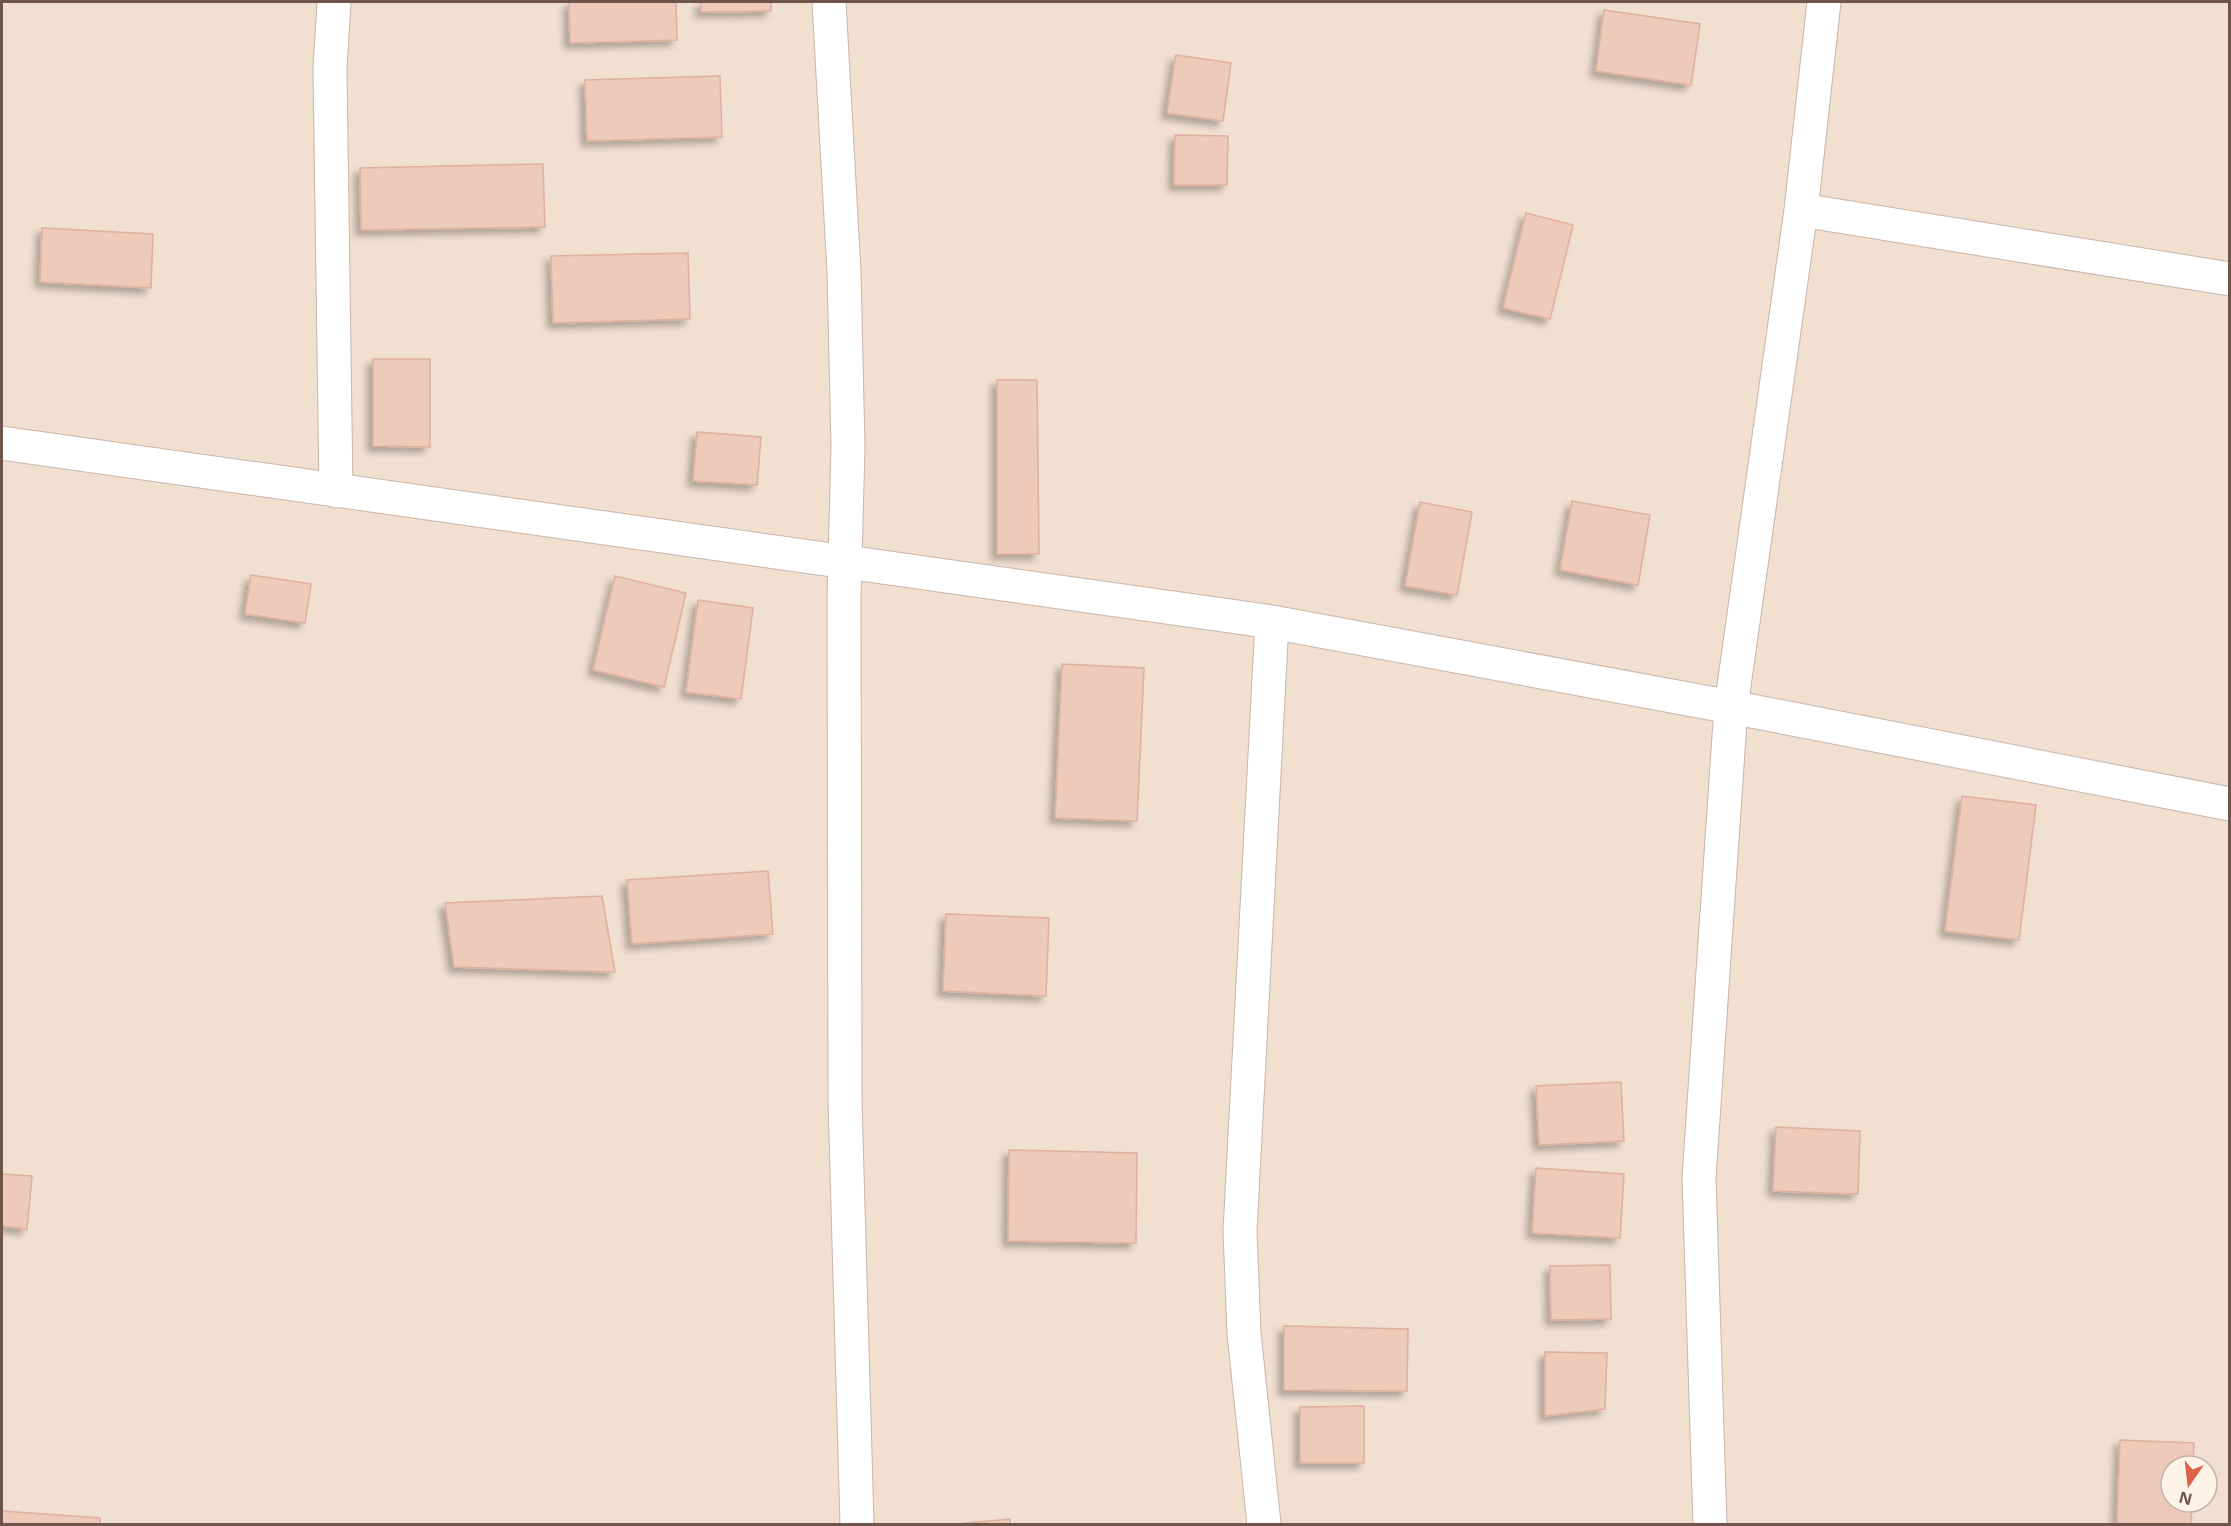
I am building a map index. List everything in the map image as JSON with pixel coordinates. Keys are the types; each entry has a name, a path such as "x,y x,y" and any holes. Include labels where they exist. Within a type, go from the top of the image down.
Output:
{"street":[{"path":"334,2 330,69 336,491"},
{"path":"829,2 844,272 848,447 847,564 844,598 845,1101 857,1524"},
{"path":"1710,1524 1700,1178 1731,707 1801,210 1824,2"},
{"path":"1801,210 2229,279"},
{"path":"2,443 847,564 1272,622 1731,707 2229,804"},
{"path":"1264,1524 1244,1333 1240,1231 1272,622"}],"shaded area":[{"path":"2,2 2229,2 2229,1524 2,1524"}],"building":[{"path":"569,2 676,2 677,40 570,43"},
{"path":"701,2 771,2 771,11 701,12"},
{"path":"1604,10 1700,24 1691,85 1596,71"},
{"path":"1176,55 1231,63 1223,121 1167,113"},
{"path":"720,76 722,137 587,141 585,80"},
{"path":"1175,135 1228,136 1227,185 1174,185"},
{"path":"543,164 545,227 361,230 360,168"},
{"path":"1526,213 1573,225 1550,319 1503,308"},
{"path":"42,228 153,234 151,288 40,282"},
{"path":"688,253 690,319 553,323 551,256"},
{"path":"373,359 430,359 430,447 373,446"},
{"path":"997,380 1037,380 1039,554 997,554"},
{"path":"697,432 761,437 757,485 693,481"},
{"path":"1572,501 1650,515 1638,585 1560,570"},
{"path":"1420,502 1472,512 1457,595 1405,586"},
{"path":"251,575 311,584 305,623 245,614"},
{"path":"615,576 686,593 664,687 593,670"},
{"path":"698,600 753,608 741,699 686,692"},
{"path":"1062,664 1144,668 1137,821 1055,818"},
{"path":"1962,796 2036,805 2019,940 1945,931"},
{"path":"768,871 773,934 632,944 627,880"},
{"path":"602,896 615,972 454,967 445,903"},
{"path":"946,914 1049,918 1046,996 943,991"},
{"path":"1621,1082 1624,1141 1539,1145 1536,1086"},
{"path":"1776,1127 1860,1131 1858,1194 1773,1191"},
{"path":"1009,1150 1137,1153 1136,1243 1008,1241"},
{"path":"1536,1168 1624,1174 1620,1238 1532,1233"},
{"path":"2,1174 32,1176 27,1229 2,1226"},
{"path":"1610,1265 1611,1319 1551,1320 1550,1266"},
{"path":"1284,1326 1408,1329 1407,1391 1284,1390"},
{"path":"1545,1352 1607,1353 1605,1409 1545,1416"},
{"path":"1364,1406 1364,1463 1300,1463 1300,1407"},
{"path":"2120,1440 2194,1443 2194,1454 2159,1454 2159,1514 2191,1514 2191,1524 2117,1524"},
{"path":"2,1511 100,1518 100,1524 2,1524"},
{"path":"1010,1519 1010,1524 956,1524"}]}
